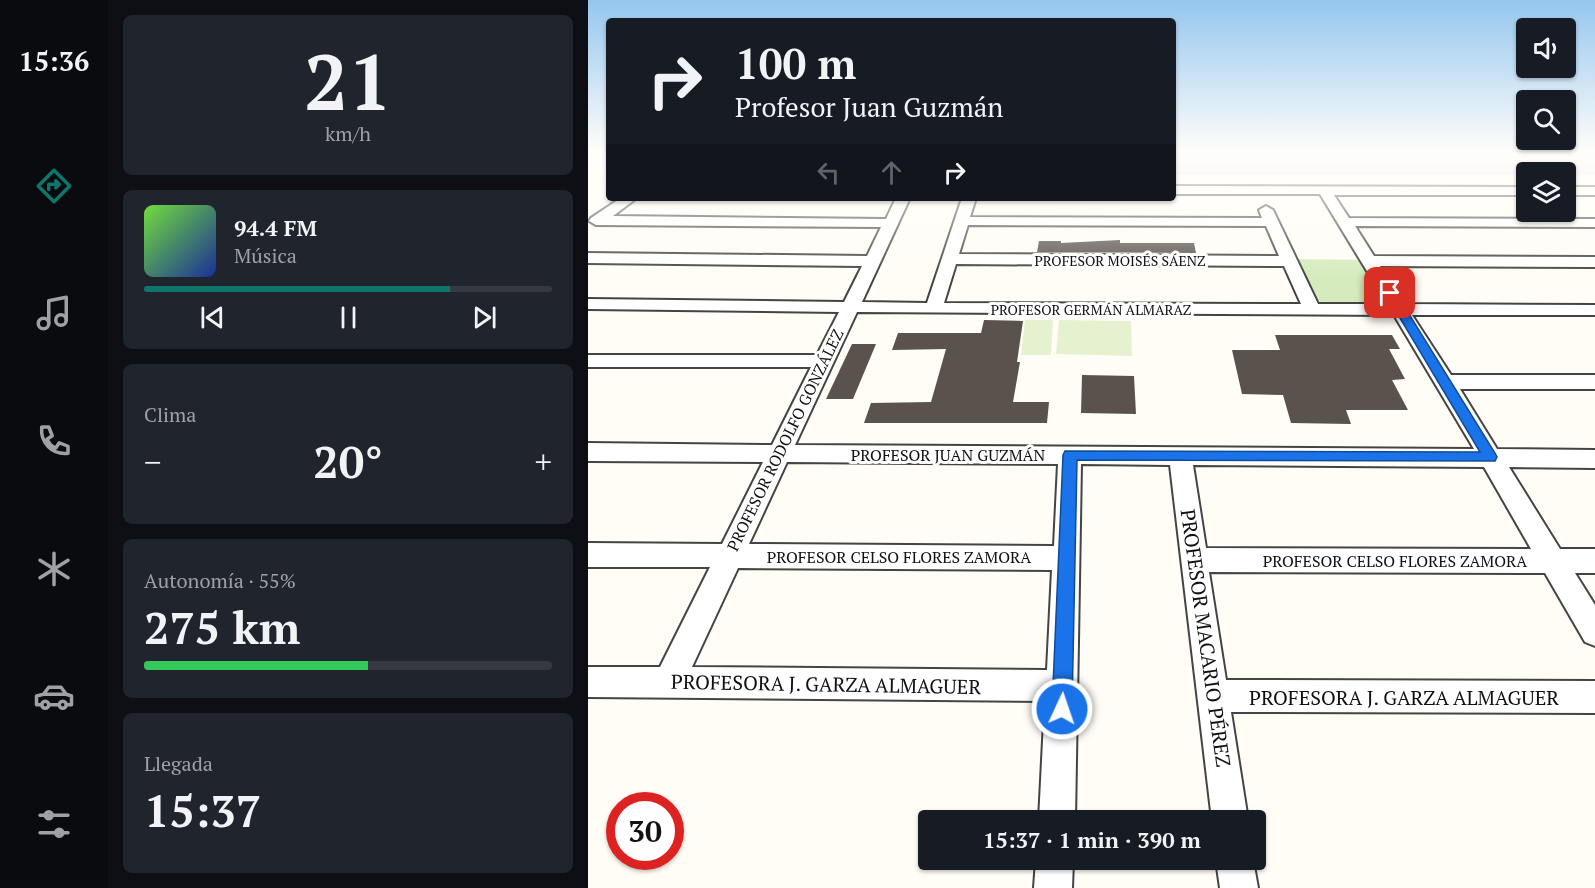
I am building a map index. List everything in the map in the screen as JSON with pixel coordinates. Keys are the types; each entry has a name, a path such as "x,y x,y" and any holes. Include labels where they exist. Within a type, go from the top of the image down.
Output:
{"street":[{"path":"1260,195 1312,309"},
{"path":"1328,195 1401,310 1595,632"},
{"path":"593,224 626,201"},
{"name":"PROFESOR RODOLFO GONZÁLEZ","path":"669,682 870,261 901,201"},
{"path":"934,308 968,201"},
{"path":"962,221 1271,222"},
{"path":"1345,222 1595,223"},
{"path":"593,224 889,223"},
{"path":"588,258 870,261"},
{"name":"PROFESOR MOISÉS SÁENZ","path":"950,260 1289,261"},
{"path":"1369,261 1595,262"},
{"name":"PROFESOR GERMÁN ALMARAZ","path":"588,304 934,308 1595,310"},
{"path":"588,361 823,361"},
{"path":"1445,382 1595,382"},
{"name":"PROFESOR JUAN GUZMÁN","path":"588,452 1595,459"},
{"path":"1057,810 1070,455"},
{"name":"PROFESOR MACARIO PÉREZ","path":"1180,456 1229,810"},
{"name":"PROFESOR CELSO FLORES ZAMORA","path":"588,555 1066,558"},
{"name":"PROFESOR CELSO FLORES ZAMORA","path":"1196,560 1595,561"},
{"name":"PROFESORA J. GARZA ALMAGUER","path":"588,682 1063,686"},
{"name":"PROFESORA J. GARZA ALMAGUER","path":"1213,696 1595,698"},
{"path":"1053,888 1054,870"},
{"path":"1236,870 1239,888"}],"green space":[{"path":"1298,259 1362,260 1385,299 1382,305 1327,305 1315,299"},
{"path":"1025,320 1053,320 1051,355 1021,355"},
{"path":"1059,320 1131,321 1132,356 1056,354"}],"building":[{"path":"1120,240 1120,243 1194,243 1196,253 1037,252 1039,241 1061,241 1061,243"},
{"path":"984,320 1023,321 1017,362 1020,362 1013,402 1049,402 1047,423 864,423 871,403 931,402 946,349 892,350 898,333 981,333"},
{"path":"1275,335 1392,335 1400,349 1389,349 1405,379 1392,380 1408,410 1346,410 1351,424 1291,423 1283,395 1242,394 1232,350 1280,350"},
{"path":"852,344 876,344 853,399 826,399"},
{"path":"1082,375 1134,376 1136,414 1081,413"}],"route":[{"path":"1062,709 1070,455 1490,457 1390,293"}]}
